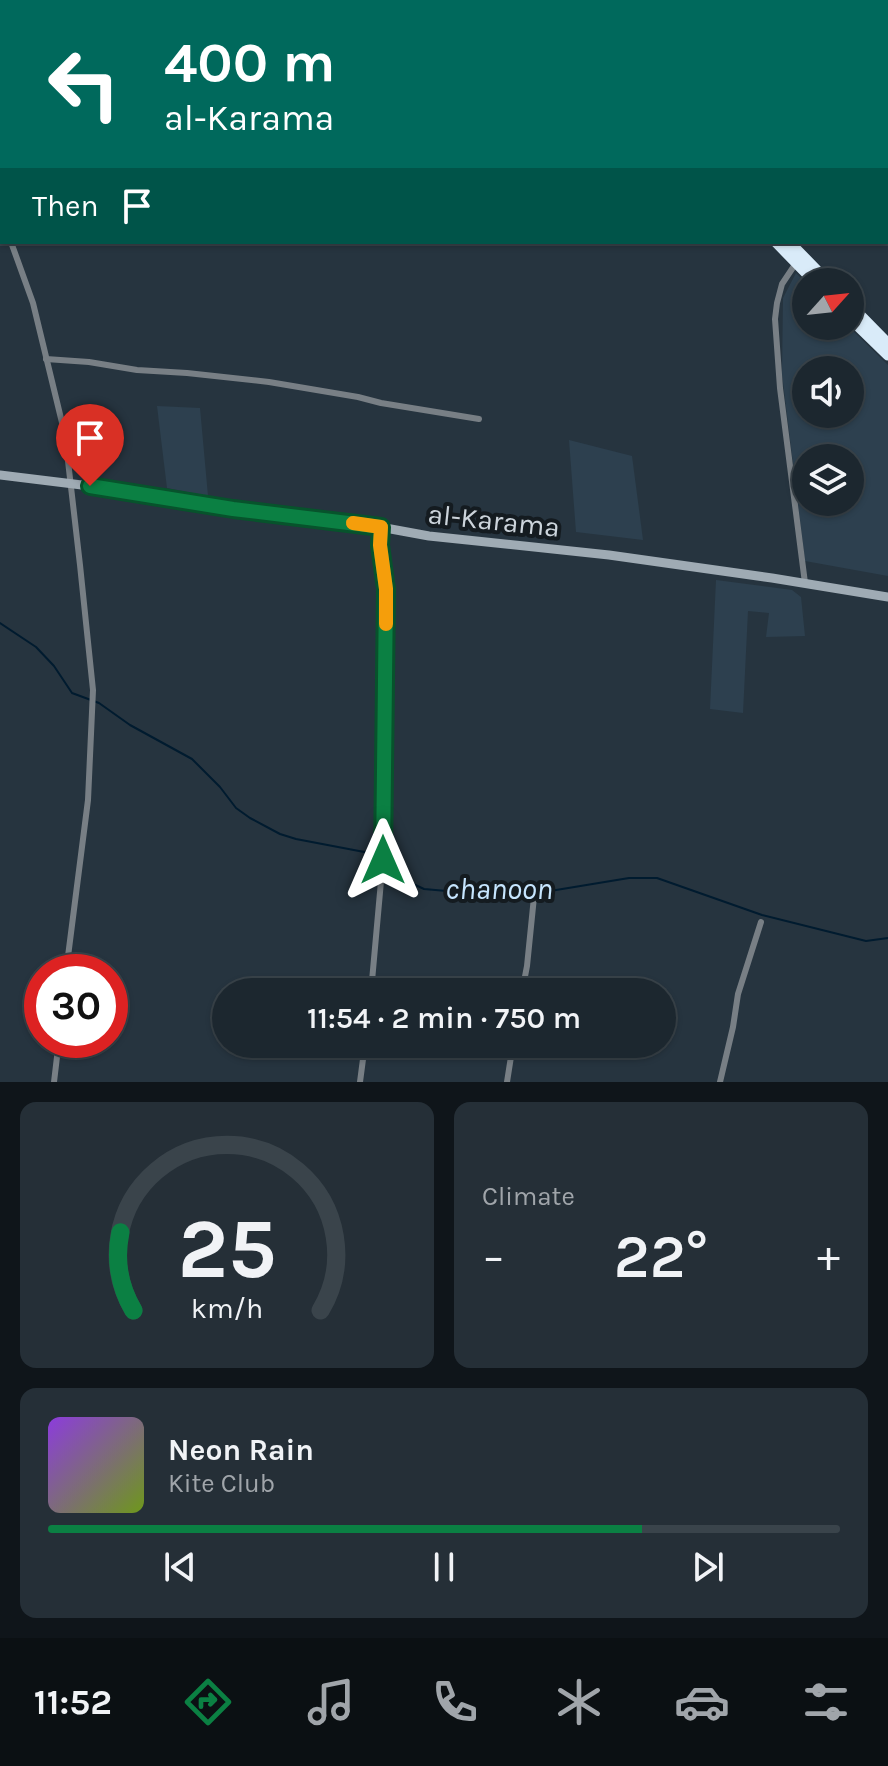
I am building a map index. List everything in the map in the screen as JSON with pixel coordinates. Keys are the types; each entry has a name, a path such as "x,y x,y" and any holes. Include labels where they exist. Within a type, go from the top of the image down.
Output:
{"highway":[{"path":"778,244 801,268"},
{"path":"791,244 814,268"},
{"path":"864,319 888,344"},
{"path":"864,332 888,355"}],"main road":[{"name":"al-Karama","path":"0,475 429,536 609,555 888,597"}],"street":[{"path":"12,244 33,303 65,435 93,694 88,800 68,954"},
{"path":"796,263 782,284 775,319 780,388 805,583"},
{"path":"46,359 269,382 479,419"},
{"path":"372,978 384,851 386,589 380,545 381,527"},
{"path":"525,978 534,897"},
{"path":"720,1082 738,994 761,922"},
{"path":"54,1082 57,1058"},
{"path":"360,1082 363,1058"},
{"path":"507,1082 511,1058"}],"shaded area":[{"path":"792,281 792,340 862,340 888,365 888,576 805,561 799,516 864,516 864,444 792,444 792,455 782,374 783,298"},
{"path":"157,406 200,408 208,496 167,488"},
{"path":"569,440 632,456 643,540 576,532"},
{"path":"716,580 792,590 801,597 805,636 766,637 769,613 748,611 743,713 710,709"}],"waterway":[{"name":"chanoon","path":"0,623 36,647 54,666 72,693 99,703 130,725 192,759 236,808 250,818 296,839 380,855"},
{"name":"chanoon","path":"386,858 399,867 409,882 424,889 458,892 498,888 544,892 629,878 657,878 762,915 866,941 888,938"}],"slow traffic":[{"path":"353,523 381,527 386,624"}],"route":[{"path":"90,486 274,515 381,527 380,545 386,589 383,860"}]}
